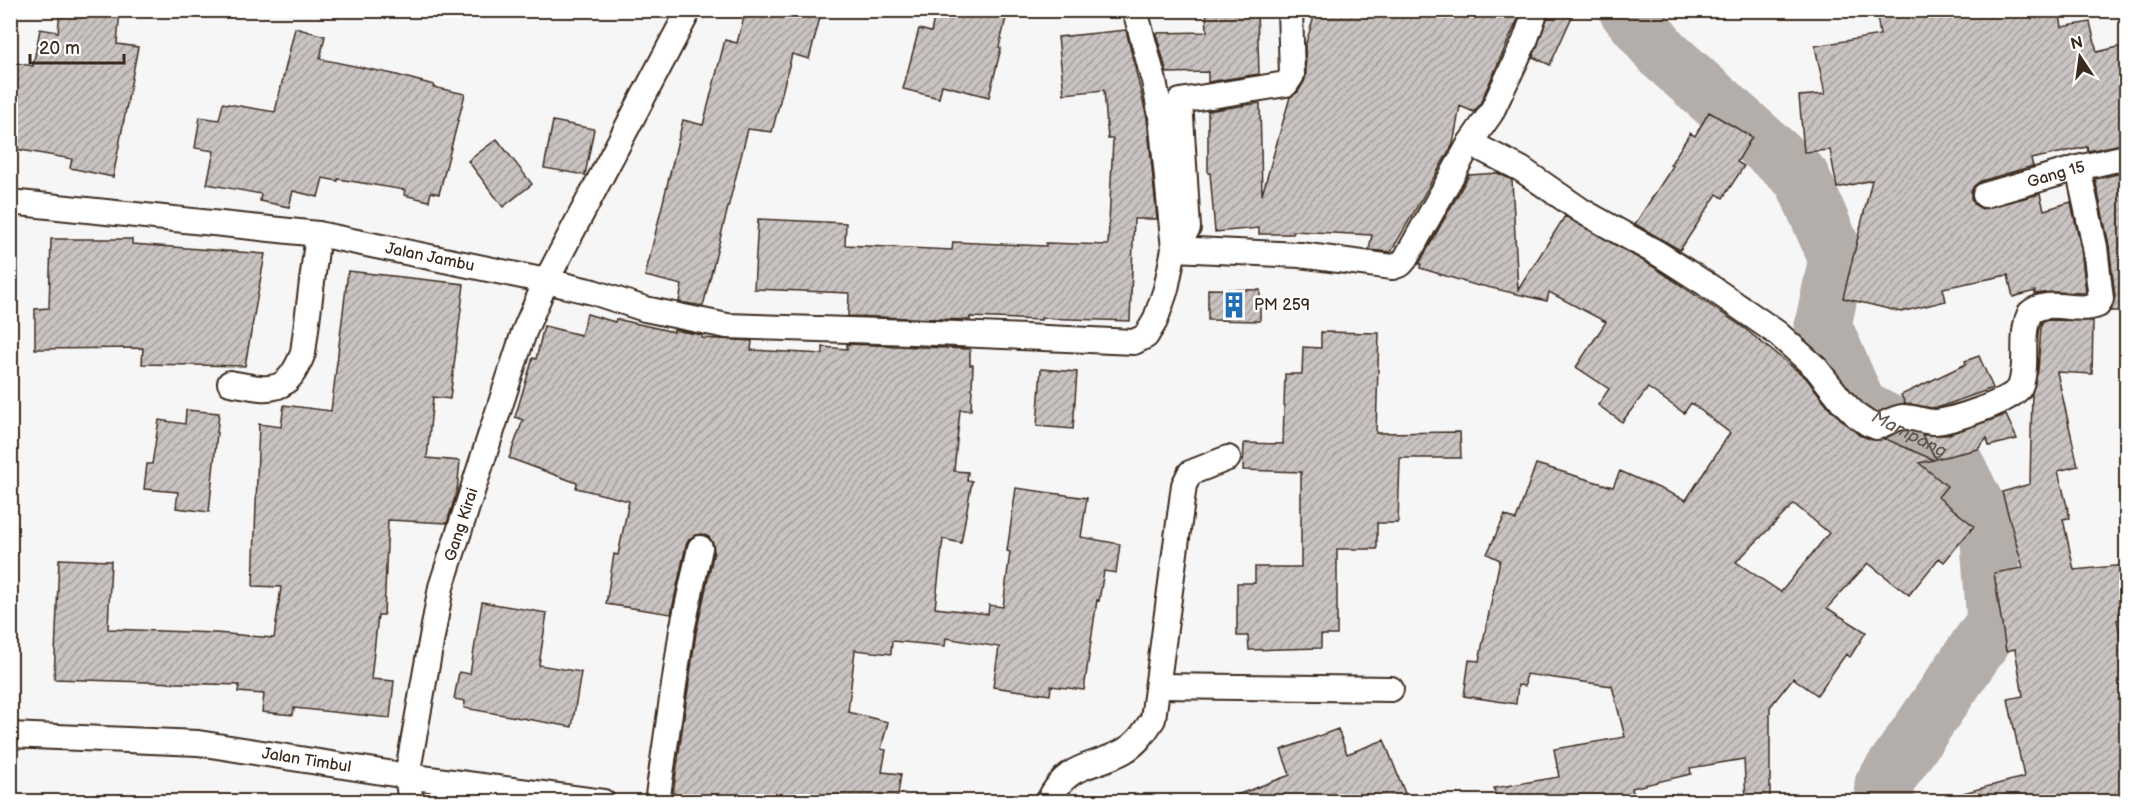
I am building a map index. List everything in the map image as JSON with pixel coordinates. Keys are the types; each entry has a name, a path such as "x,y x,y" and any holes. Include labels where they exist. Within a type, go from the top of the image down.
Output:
{"street":[{"path":"546,281 689,10"},
{"path":"1135,10 1161,116 1181,249"},
{"path":"1181,249 1180,101 1286,84 1292,75 1290,10"},
{"path":"1181,249 1300,255 1393,267 1401,264 1470,143 1491,113 1525,41 1536,10"},
{"path":"1470,143 1521,169 1582,211 1659,254 1777,333 1816,368 1842,401 1867,423 1936,422 1969,413 2011,396 2020,388 2024,333 2030,313 2041,307 2090,307 2098,304 2101,299 2095,247 2078,168"},
{"name":"Gang 15","path":"1985,195 2078,168 2127,157"},
{"name":"Jalan Jambu","path":"10,202 318,234 546,281 593,292 645,309 727,326 1134,342 1146,336 1155,321 1181,249"},
{"path":"230,383 265,389 282,384 296,371 303,353 318,234"},
{"name":"Gang Kirai","path":"411,801 407,776 441,587 513,365 546,281"},
{"path":"1048,801 1064,777 1125,750 1140,738 1153,719 1184,485 1190,473 1228,458"},
{"path":"657,801 682,630 700,548"},
{"path":"1158,686 1391,689"},
{"name":"Jalan Timbul","path":"10,735 198,743 407,776 603,801"}],"building":[{"path":"60,10 120,10 117,44 138,47 113,177 70,168 72,159 10,148 10,62 33,66 40,29 58,32"},
{"path":"746,10 822,10 809,59 792,54 772,132 748,129 703,306 679,302 682,285 645,276 683,120 703,125 725,40 737,43"},
{"path":"936,10 1008,10 989,97 942,85 939,98 903,89 919,29 931,32"},
{"path":"1206,10 1257,10 1259,74 1208,82 1208,72 1167,73 1156,33 1207,32"},
{"path":"1316,10 1499,10 1518,19 1479,106 1474,112 1460,106 1453,144 1391,252 1369,250 1372,235 1293,231 1293,234 1259,234 1259,228 1215,232 1210,173 1208,173 1208,111 1260,103 1262,195 1290,97 1298,92 1304,82 1306,75 1305,46"},
{"path":"1550,10 1575,10 1550,65 1533,57"},
{"path":"1876,10 2059,10 2062,27 2090,22 2097,52 2127,45 2127,143 2088,151 2087,147 2031,159 2033,166 1981,181 1974,186 1971,192 1975,205 1982,209 2040,194 2044,210 2071,202 2081,249 2086,293 2035,294 2035,291 2013,297 2008,275 1943,288 1946,301 1901,312 1843,298 1872,180 1837,188 1830,150 1804,152 1799,96 1825,94 1815,46 1880,35"},
{"path":"295,28 325,36 320,59 393,74 434,85 433,87 465,94 439,194 431,192 429,201 404,195 405,190 323,178 318,197 293,191 289,207 260,201 261,194 207,184 214,151 195,148 200,117 219,120 223,103 275,112"},
{"path":"1126,30 1147,118 1157,219 1134,219 1130,321 970,317 970,320 848,316 849,293 754,289 758,219 846,223 845,245 952,250 953,242 1046,246 1046,243 1108,245 1113,139 1108,139 1104,90 1064,94 1058,37"},
{"path":"1709,112 1752,137 1737,162 1744,166 1723,198 1717,194 1680,250 1635,224 1673,166 1670,165 1690,133 1695,136"},
{"path":"553,121 594,129 585,175 544,168"},
{"path":"497,139 532,184 503,207 468,161"},
{"path":"2127,172 2127,311 2111,311 2115,297 2109,245 2095,179"},
{"path":"1498,173 1512,180 1518,290 1565,216 1652,266 1744,328 1806,378 1832,411 1859,435 1873,440 1886,439 1934,460 1919,463 1947,486 1938,497 1974,526 1944,562 1939,558 1909,595 1868,563 1827,608 1866,632 1850,657 1846,654 1817,695 1793,678 1770,707 1770,801 1746,801 1744,759 1690,768 1691,774 1632,788 1635,801 1496,801 1494,788 1559,777 1554,749 1625,737 1612,686 1526,674 1525,686 1518,685 1516,704 1464,696 1469,660 1479,661 1500,560 1487,554 1505,515 1516,520 1536,464 1613,487 1620,471 1686,500 1730,433 1691,403 1684,413 1648,388 1622,422 1598,405 1609,389 1576,367 1606,322 1549,292 1547,301 1478,286 1420,268 1421,264 1419,264 1469,175","holes":["1794,504 1829,533 1781,592 1736,562"]},
{"path":"51,239 132,239 132,244 265,254 245,366 142,364 143,348 35,349 35,309 49,308"},
{"path":"348,271 464,284 450,399 433,397 427,458 460,461 457,491 447,523 388,520 384,615 378,615 371,679 394,681 390,718 294,708 293,715 262,712 264,694 238,692 239,685 54,679 59,559 111,561 108,629 216,633 274,638 281,587 253,586 259,424 281,427 284,405 331,411"},
{"name":"PM 259","path":"1208,289 1260,290 1260,321 1208,320"},
{"path":"587,314 615,322 616,319 674,332 674,330 702,335 702,338 752,341 751,350 823,354 823,347 847,349 847,344 970,349 970,365 973,365 971,410 960,410 954,471 968,472 967,481 972,481 961,543 943,539 935,608 988,614 989,605 1003,607 1010,552 1007,551 1016,488 1087,498 1081,537 1120,544 1116,573 1104,571 1099,601 1097,600 1084,690 1051,686 1050,695 993,687 999,647 946,638 945,646 892,641 891,654 855,650 848,712 888,722 881,749 886,750 882,772 901,774 897,801 771,801 728,797 728,801 724,801 673,794 696,633 714,551 713,543 709,537 702,534 689,539 671,614 606,604 614,554 618,555 629,501 576,488 577,483 509,458 523,420 515,417 533,358 536,359 544,326 581,335"},
{"path":"2048,320 2093,321 2092,374 2057,372 2078,466 2058,471 2070,518 2063,519 2074,570 2125,565 2127,618 2117,620 2127,666 2127,794 2096,801 1964,801 1963,793 2024,777 2008,699 2023,696 2015,649 2006,651 1994,573 2023,568 2002,492 2030,484 2032,393 2038,371 2041,326 2042,322"},
{"path":"1321,332 1379,333 1376,433 1460,432 1461,458 1400,458 1398,523 1377,523 1377,549 1337,549 1337,635 1321,635 1321,648 1249,650 1248,636 1237,636 1237,583 1255,583 1255,567 1301,567 1301,472 1243,470 1244,443 1283,444 1285,374 1302,374 1303,347 1321,348"},
{"path":"1979,356 1993,388 1940,407 1932,408 1905,403 1901,395"},
{"path":"1041,369 1077,372 1073,429 1037,426"},
{"path":"186,410 219,413 209,512 176,508 178,492 144,489 147,464 152,464 159,420 185,424"},
{"path":"2006,415 2017,439 1989,446 1987,438 1978,449 1936,459 1922,435 1946,435"},
{"path":"482,602 547,613 539,665 581,672 572,727 464,708 465,701 454,699 459,672 470,674"},
{"path":"1338,729 1347,754 1384,740 1408,801 1227,801 1226,799 1290,775 1281,750"}],"waterway":[{"name":"Mampang","path":"1627,10 1663,54 1802,178 1837,259 1823,325 1859,408 1951,455 1988,529 1995,622 1883,785 1887,802"}],"place":[{"name":"PM 259","path":"1234,305"}]}
